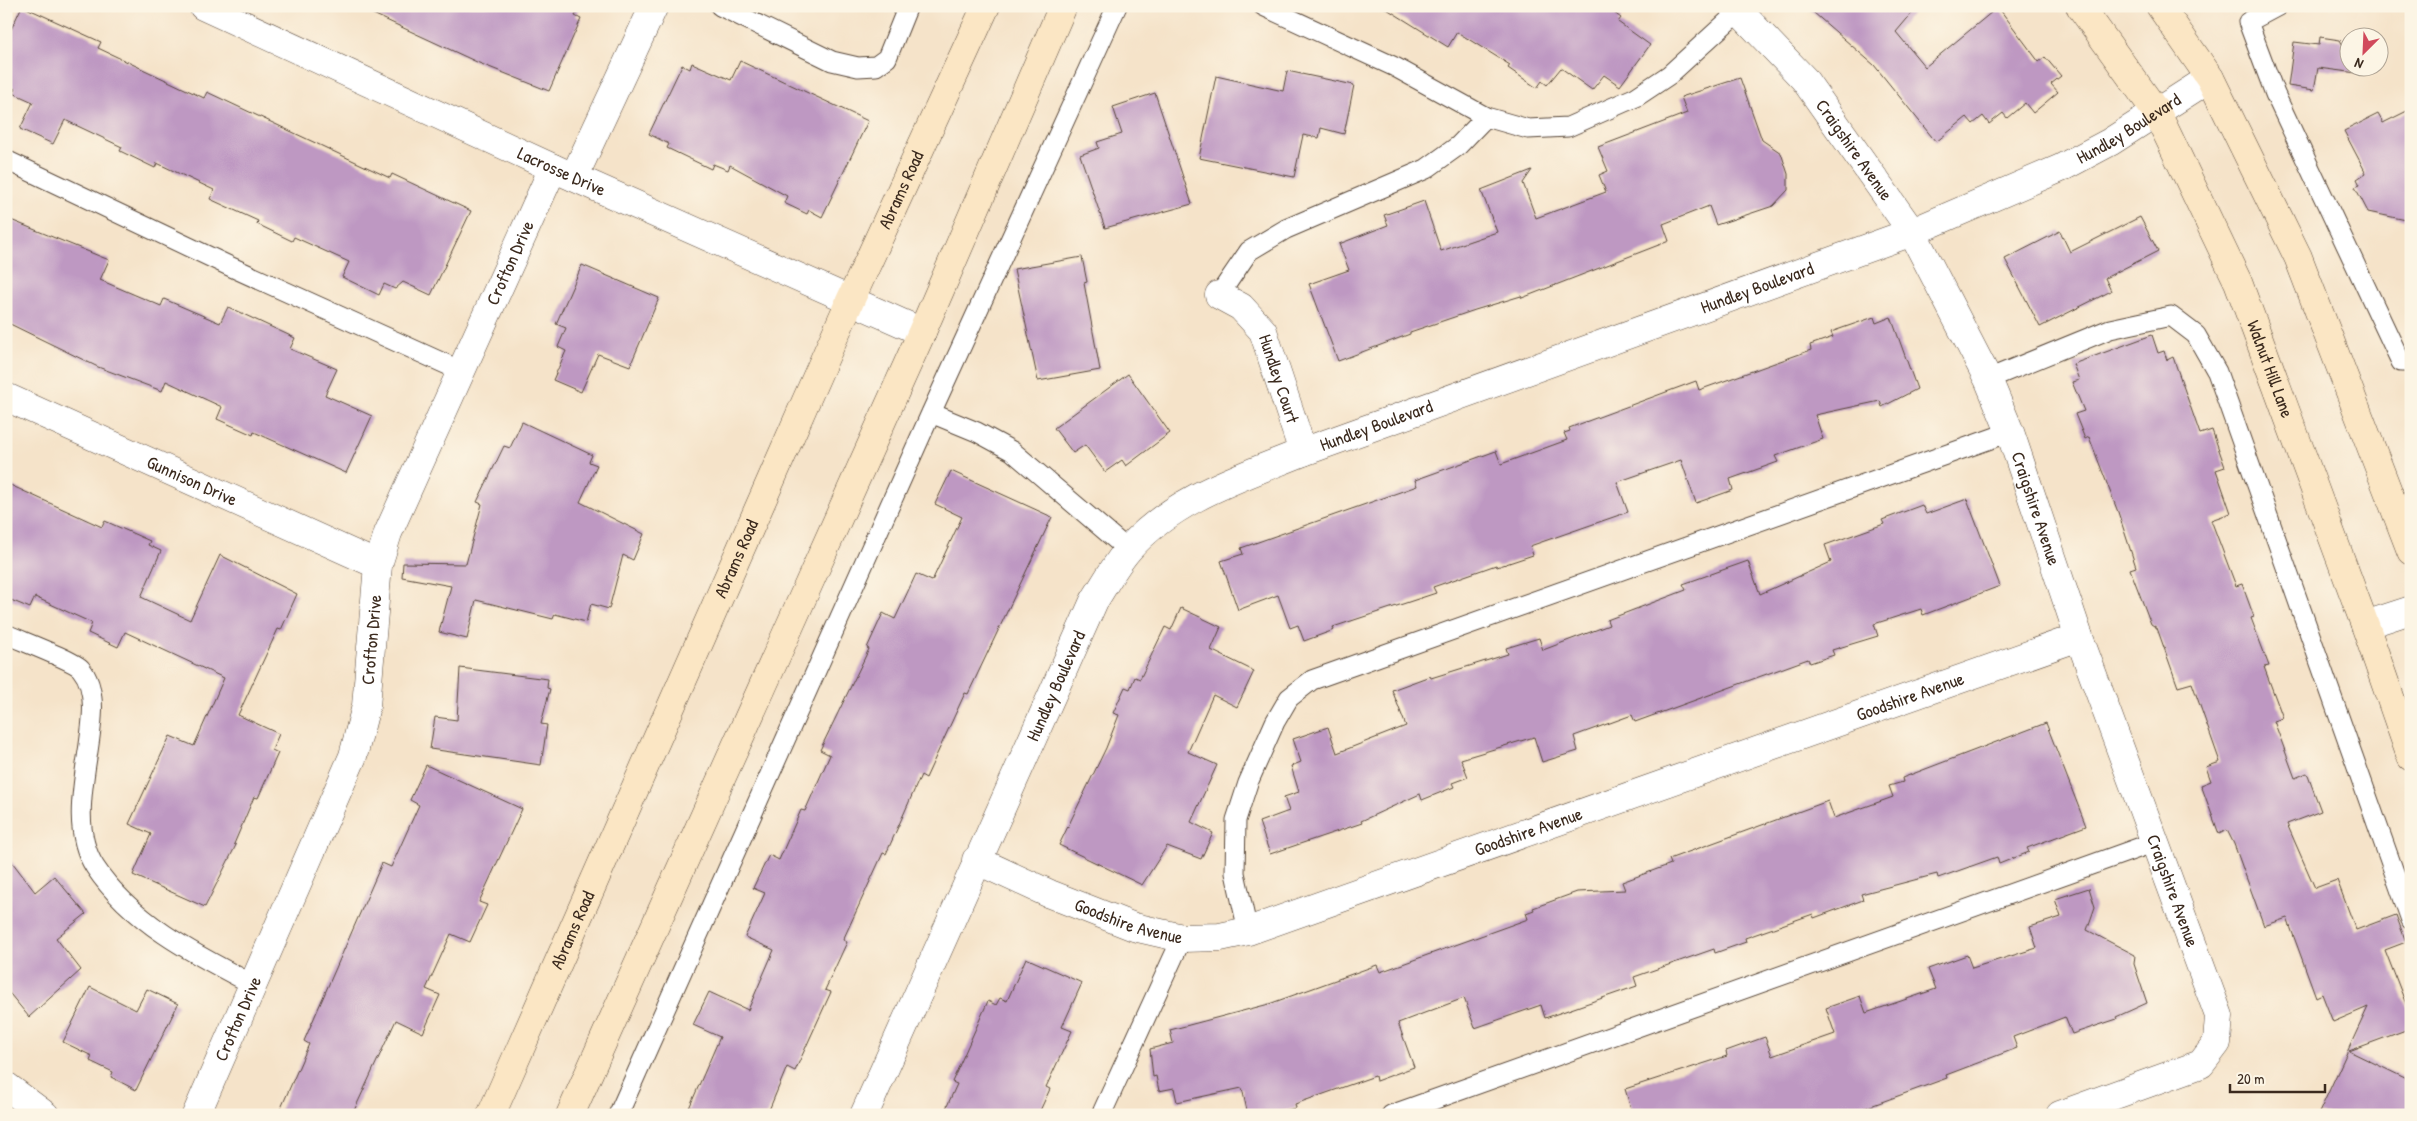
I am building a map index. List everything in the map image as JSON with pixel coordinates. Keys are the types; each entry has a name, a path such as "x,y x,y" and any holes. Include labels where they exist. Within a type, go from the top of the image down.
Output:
{"main road":[{"name":"Abrams Road","path":"491,1115 850,300 986,6"},
{"path":"570,1115 922,332 1063,6"},
{"name":"Walnut Hill Lane","path":"2080,6 2157,113 2238,282 2365,625 2411,757"},
{"path":"2160,6 2210,78 2298,257 2411,551"}],"street":[{"name":"Lacrosse Drive","path":"203,6 564,172 922,332"},
{"name":"Crofton Drive","path":"196,1115 354,756 366,706 378,565 388,533 461,371 564,172 654,6"},
{"name":"Craigshire Avenue","path":"1736,9 1804,79 1912,232 1988,379 2010,432 2079,637 2219,1016 2217,1043 2201,1064 2060,1115"},
{"name":"Hundley Boulevard","path":"864,1115 976,860 1094,601 1128,550 1160,520 1212,488 1303,452 1912,232 2061,168 2110,142 2210,78"},
{"name":"Hundley Court","path":"1219,295 1241,308 1263,331 1303,452"},
{"name":"Gunnison Drive","path":"6,397 378,565"},
{"path":"2365,625 2411,610"},
{"name":"Goodshire Avenue","path":"976,860 1050,894 1134,927 1182,938 1220,937 1248,931 2079,637"},
{"path":"6,1086 45,1115"}],"lane":[{"path":"720,6 832,61 858,67 876,66 887,58 908,6"},
{"path":"618,1115 931,413 1117,6"},
{"path":"1263,6 1395,67 1486,117 1528,129 1568,127 1645,91 1669,75 1736,9"},
{"path":"2278,6 2248,22 2275,94 2401,362 2411,362"},
{"path":"1219,295 1249,251 1286,229 1426,169 1458,146 1486,117"},
{"path":"6,160 227,265 461,371"},
{"path":"1988,379 2119,327 2171,316 2196,335 2217,372 2411,920"},
{"path":"931,413 977,432 1012,451 1128,550"},
{"path":"1248,931 1234,873 1236,820 1248,783 1275,722 1289,698 1312,680 2010,432"},
{"path":"6,634 80,668 90,683 94,710 83,780 81,826 95,866 132,911 205,959 254,985"},
{"path":"1391,1115 2155,842"},
{"path":"1102,1115 1182,938"}],"building":[{"path":"22,6 101,42 98,48 204,98 207,92 390,178 392,174 471,211 431,295 403,282 395,289 384,284 379,295 342,277 349,262 294,237 292,241 257,224 258,221 210,199 214,190 157,163 155,168 120,151 122,147 65,120 53,144 20,129 33,102 13,93 15,89 6,84 6,40"},
{"path":"356,6 580,6 575,16 581,19 549,91 479,63"},
{"path":"1382,6 1605,6 1621,18 1618,22 1650,45 1620,86 1604,75 1592,90 1561,68 1547,85 1542,81 1537,88 1508,68 1510,65 1457,32 1448,47"},
{"path":"1806,6 1918,6 1896,32 1925,67 1998,7 2039,62 2045,57 2061,76 2051,84 2058,92 2033,113 2025,103 2007,118 2003,113 1989,124 1983,116 1973,124 1967,117 1936,142 1874,65"},
{"path":"2320,37 2340,40 2340,71 2318,68 2314,90 2288,86 2294,42 2319,45"},
{"path":"740,61 868,121 822,217 809,210 807,214 784,203 787,196 730,165 728,170 713,164 711,169 667,148 669,144 649,134 682,65 690,69 692,63 731,80"},
{"path":"1287,71 1354,85 1344,134 1321,128 1319,138 1303,135 1294,177 1199,158 1216,76 1283,91"},
{"path":"1740,78 1762,140 1781,153 1788,174 1788,190 1773,206 1716,225 1709,206 1663,224 1669,241 1522,298 1521,296 1410,332 1410,334 1338,361 1309,284 1349,270 1339,244 1388,225 1384,215 1424,201 1441,251 1497,232 1481,190 1532,170 1523,183 1536,218 1606,192 1599,175 1608,171 1598,147 1687,113 1681,97"},
{"path":"1155,93 1192,204 1105,228 1080,155 1099,148 1097,142 1122,134 1113,107"},
{"path":"2411,109 2411,221 2368,212 2355,187 2360,185 2357,179 2366,173 2344,131 2378,114 2383,123"},
{"path":"2140,217 2158,251 2105,278 2111,291 2040,327 2005,259 2060,231 2070,252"},
{"path":"6,218 109,260 100,280 161,306 164,299 220,323 228,307 295,338 290,349 337,369 325,395 372,416 346,473 254,432 253,435 217,419 222,407 166,381 162,391 98,367 6,322"},
{"path":"1082,257 1087,282 1084,283 1100,370 1038,381 1014,269"},
{"path":"582,265 659,298 630,366 598,354 581,392 553,380 566,351 558,347 566,328 556,324"},
{"path":"1874,317 1876,323 1891,317 1917,389 1882,407 1880,401 1815,415 1823,439 1775,456 1778,462 1730,479 1733,490 1696,503 1681,460 1617,482 1628,512 1530,546 1533,555 1497,567 1496,565 1433,587 1436,593 1333,627 1334,630 1304,641 1298,625 1290,628 1278,595 1238,610 1221,561 1243,554 1241,548 1417,486 1415,480 1496,451 1501,464 1567,440 1564,433 1570,431 1569,428 1696,381 1699,390 1811,350 1810,345 1833,337 1831,332"},
{"path":"2152,335 2158,353 2164,351 2167,360 2173,357 2200,434 2212,430 2225,467 2216,470 2231,513 2211,520 2236,586 2242,584 2254,617 2251,618 2269,666 2264,667 2283,718 2274,721 2295,778 2307,773 2321,811 2287,824 2315,888 2337,880 2356,930 2396,915 2406,942 2385,950 2411,1017 2411,1028 2349,1051 2411,1081 2411,1115 2318,1115 2368,1007 2333,1022 2322,994 2316,997 2287,918 2264,926 2234,844 2227,830 2219,834 2201,785 2211,781 2206,767 2220,762 2192,683 2178,687 2157,628 2151,624 2130,569 2136,567 2118,512 2089,437 2085,439 2075,414 2084,411 2072,382 2079,380 2073,364"},
{"path":"1128,374 1170,433 1126,466 1122,460 1105,472 1085,445 1073,453 1054,428"},
{"path":"522,422 592,455 589,462 597,465 580,502 644,534 633,560 623,555 609,609 591,604 586,622 555,614 553,619 476,600 467,639 439,632 451,586 402,577 403,563 466,564 482,504 477,502 504,446 510,448"},
{"path":"951,471 1052,517 968,694 965,693 926,778 921,775 886,854 883,853 843,940 847,942 825,990 831,992 795,1071 787,1067 767,1115 686,1115 720,1037 693,1025 709,992 748,1010 774,950 745,937 765,893 753,888 769,855 779,860 801,810 805,811 830,755 820,750 869,649 867,648 883,613 895,619 916,574 932,581 962,517 935,504"},
{"path":"6,483 102,527 105,521 150,541 148,545 161,551 141,597 190,620 220,555 297,594 281,630 278,629 238,715 279,734 272,750 278,753 258,798 254,797 234,844 236,845 205,907 133,875 151,834 129,824 170,736 194,746 224,678 125,632 118,647 88,633 92,623 35,597 30,608 6,598"},
{"path":"1967,499 2000,586 1923,615 1921,609 1874,624 1878,636 1832,650 1834,655 1810,663 1808,659 1635,722 1632,715 1574,736 1578,751 1542,762 1534,737 1461,759 1468,777 1452,783 1454,787 1422,800 1420,794 1361,821 1362,823 1270,854 1259,822 1289,811 1284,797 1299,792 1291,766 1301,762 1293,739 1328,727 1337,753 1406,726 1392,690 1430,676 1431,678 1508,654 1506,648 1539,638 1543,650 1609,625 1607,620 1686,590 1683,584 1748,561 1760,594 1831,562 1825,545 1884,524 1882,520 1922,505 1926,514"},
{"path":"1181,608 1221,627 1211,650 1254,671 1237,707 1213,695 1188,752 1217,765 1191,822 1213,833 1201,859 1167,846 1142,885 1059,845 1106,748 1119,715 1113,713 1125,687 1130,689 1135,677 1140,679 1165,627 1171,630"},
{"path":"460,668 548,679 547,688 550,689 541,724 547,725 541,765 430,749 435,717 457,720"},
{"path":"2046,723 2086,826 2027,848 2029,852 1999,864 1997,857 1938,878 1937,874 1861,894 1863,900 1814,918 1813,914 1745,938 1746,942 1715,953 1714,949 1634,977 1637,986 1545,1018 1541,1005 1475,1028 1464,998 1398,1023 1414,1067 1376,1081 1375,1076 1295,1104 1296,1108 1268,1115 1248,1115 1242,1088 1177,1102 1174,1088 1159,1091 1156,1076 1153,1077 1150,1049 1173,1043 1170,1030 1269,1004 1377,965 1380,972 1528,919 1526,913 1534,910 1533,908 1577,892 1625,890 1622,882 1671,864 1669,859 1828,801 1834,818 1893,797 1889,786 1903,782 1902,778"},
{"path":"426,765 522,809 479,902 487,905 470,942 451,934 426,989 440,995 423,1033 396,1020 352,1115 278,1115 309,1044 304,1041 382,863 391,867 419,805 410,800"},
{"path":"6,854 35,892 54,876 86,914 56,938 81,970 29,1017 6,989"},
{"path":"2089,888 2095,907 2087,930 2135,955 2134,964 2147,1003 2116,1017 2117,1019 2072,1034 2065,1017 2013,1037 2017,1048 1946,1075 1947,1078 1846,1115 1633,1115 1625,1089 1727,1056 1726,1051 1765,1037 1772,1056 1835,1034 1826,1008 1860,996 1866,1013 1936,989 1928,969 1967,955 1972,968 2037,948 2030,927 2061,917 2055,899"},
{"path":"1026,958 1082,983 1062,1027 1072,1031 1046,1087 1050,1089 1038,1115 943,1115 957,1084 952,1082 988,1001 996,1005 1000,998 1007,1001"},
{"path":"90,987 136,1010 147,989 178,1004 136,1090 111,1077 113,1072 90,1061 92,1056 63,1042"}]}
